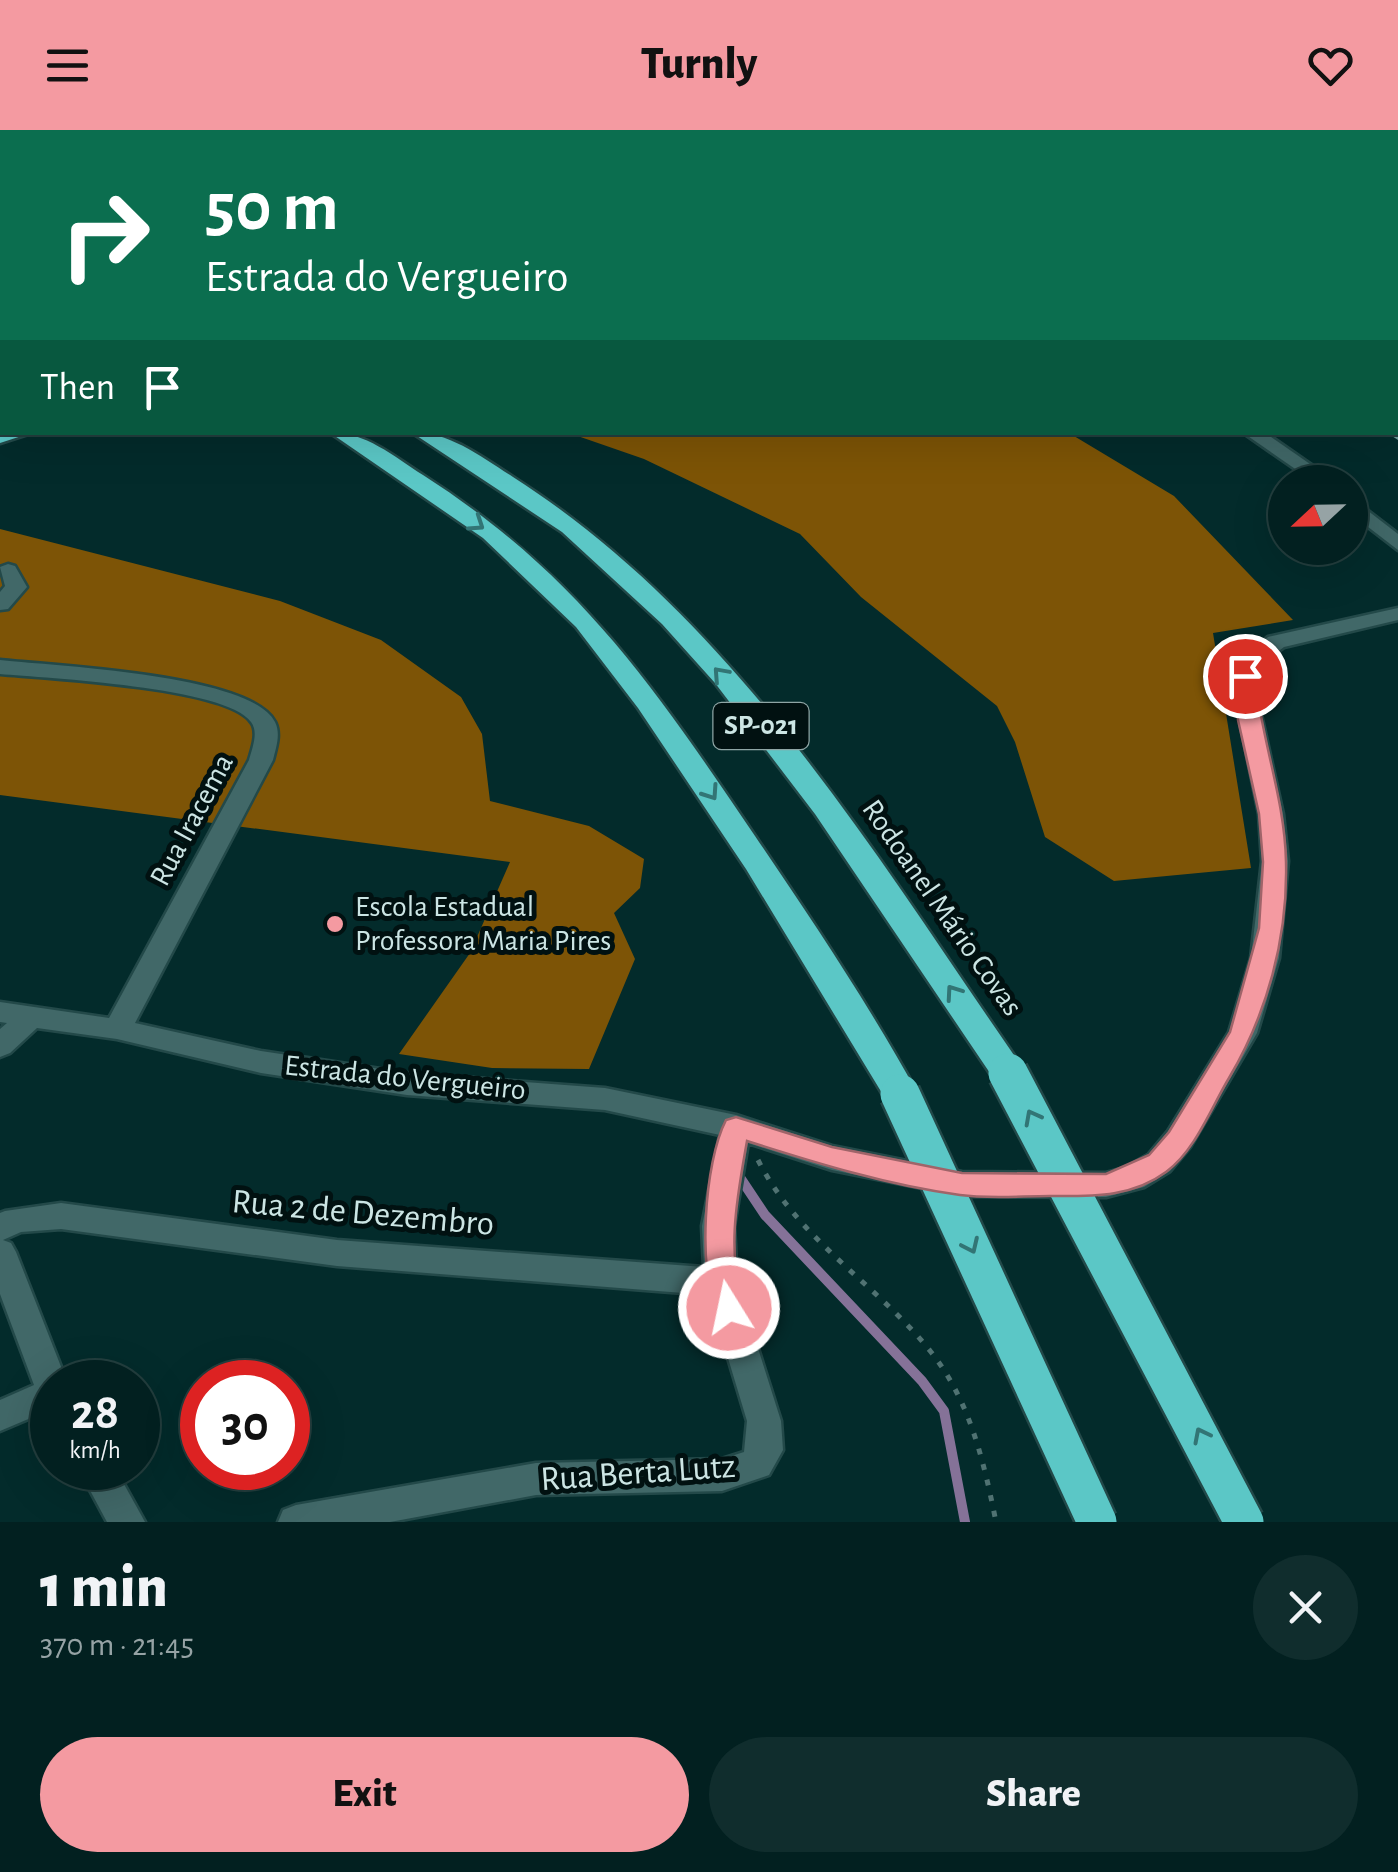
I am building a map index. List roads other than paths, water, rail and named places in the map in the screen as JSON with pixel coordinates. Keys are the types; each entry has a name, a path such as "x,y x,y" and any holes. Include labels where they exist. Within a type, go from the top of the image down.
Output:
{"highway":[{"name":"SP-021","path":"345,435 493,535 539,572 630,677 844,993 900,1094 1098,1522"},
{"name":"Rodoanel Mário Covas","path":"433,439 554,514 615,564 728,682 883,891 1008,1073 1244,1522"}],"street":[{"path":"1256,435 1300,465"},
{"path":"1368,518 1398,544"},
{"path":"0,604 16,587 8,570"},
{"name":"Estrada do Vergueiro","path":"0,1012 116,1030 261,1062 406,1084 605,1098 744,1130 832,1158 962,1184 1106,1185 1133,1178 1159,1163 1179,1139 1242,1033 1271,928 1275,862 1270,814 1247,706 1249,663 1276,642 1398,614"},
{"name":"Rua Iracema","path":"0,667 203,690 242,702 260,717 268,734 261,760 116,1030"},
{"path":"0,1046 30,1018"},
{"name":"Rua Berta Lutz","path":"296,1522 536,1479 722,1475 756,1464 765,1450 764,1421 721,1282 718,1226 744,1130"},
{"name":"Rua 2 de Dezembro","path":"0,1228 16,1220 62,1216 337,1253 721,1282"},
{"path":"0,1252 41,1360"},
{"path":"0,1416 30,1401"},
{"path":"108,1490 126,1522"}],"waterway":[{"path":"739,1176 765,1215 922,1381 944,1411 965,1522"}],"place":[{"name":"Escola Estadual Professora Maria Pires","path":"335,924"}]}
